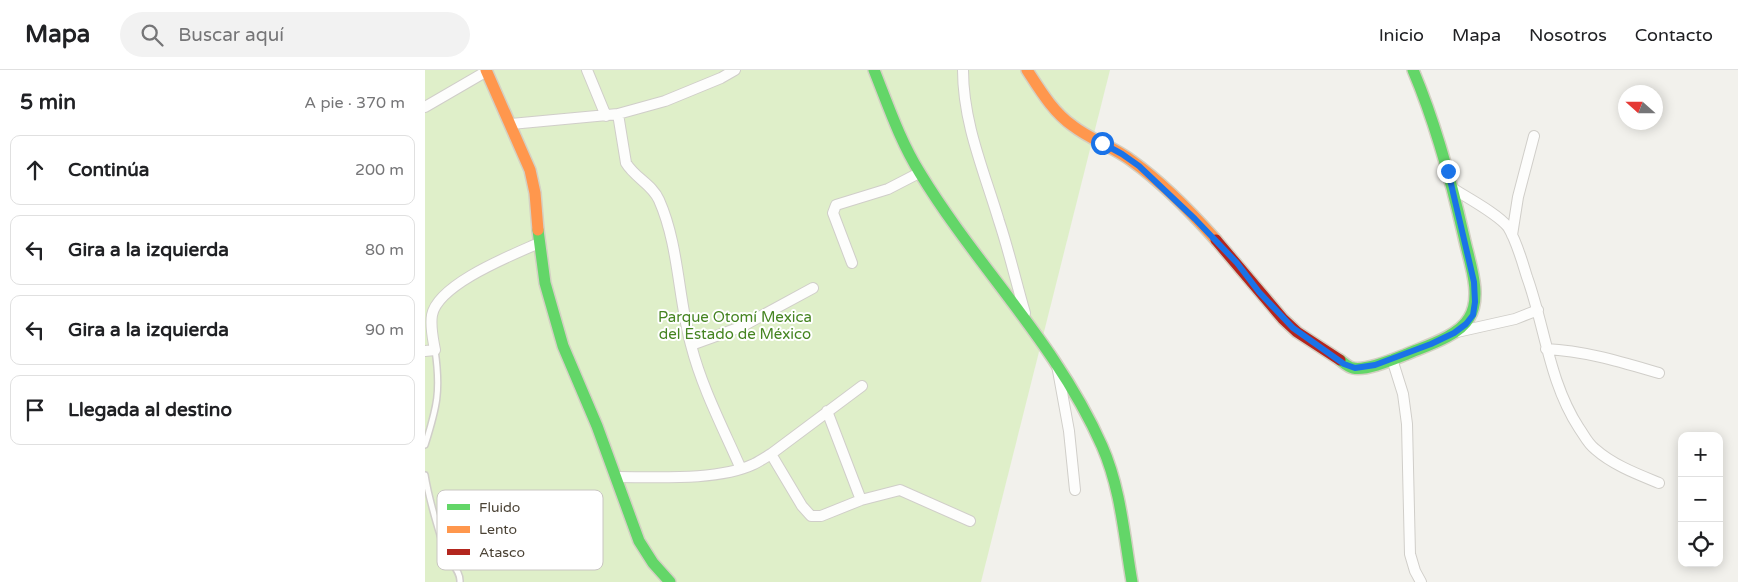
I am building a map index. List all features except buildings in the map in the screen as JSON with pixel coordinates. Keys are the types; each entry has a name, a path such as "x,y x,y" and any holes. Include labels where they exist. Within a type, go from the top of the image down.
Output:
{"street":[{"path":"587,70 606,116"},
{"path":"511,124 618,114 665,100 721,78 735,70"},
{"path":"874,70 919,173 1026,317 1057,363 1088,415 1112,472 1132,582"},
{"path":"963,70 967,116 1000,222 1026,317"},
{"path":"1027,70 1047,102 1058,114 1072,126 1122,154 1139,166 1233,257 1259,292 1293,328 1344,364 1355,368 1375,365 1454,333 1515,319 1538,310"},
{"path":"1413,70 1433,118 1452,188 1476,294 1473,315 1466,324 1454,333"},
{"path":"425,106 487,71 530,170 535,193 539,243 545,283 563,346 587,401 627,511 647,556 671,582"},
{"path":"618,114 626,163 630,170 651,186 665,216 691,345 703,381 741,469"},
{"path":"1511,235 1518,197 1534,136"},
{"path":"852,263 835,223 833,213 836,205 888,189 919,173"},
{"path":"1452,188 1498,219 1508,228 1538,310 1546,349 1564,400 1576,423 1594,449 1627,469 1659,484"},
{"path":"430,351 432,314 443,295 472,275 539,243"},
{"path":"691,345 741,326 813,288"},
{"path":"1546,349 1573,351 1604,357 1659,373"},
{"path":"1392,359 1405,405 1411,554 1415,571 1421,582"},
{"path":"1057,363 1069,431 1075,490"},
{"path":"616,477 707,475 741,469 755,464 862,386"},
{"path":"827,411 861,500"},
{"path":"771,454 802,506 811,516 821,516 861,500 899,490 970,522"}],"lane":[{"path":"425,445 438,400 438,379 430,351"},
{"path":"425,475 437,523"},
{"path":"457,570 461,582"}],"green space":[{"name":"Parque Otomí Mexica del Estado de México","path":"425,70 1110,70 981,582 425,582"}],"traffic: fast":[{"path":"874,70 900,136 920,173 942,208 1040,340 1084,409 1102,446 1114,479 1132,582"},
{"path":"1340,360 1349,367 1366,368 1395,359 1432,344 1458,330 1469,318 1473,309 1475,299 1474,278 1454,194 1436,132 1413,70"},
{"path":"538,230 545,283 563,346 597,426 639,541 653,563 670,582"}],"traffic: slow":[{"path":"486,70 530,170 535,193 538,230"},
{"path":"1027,70 1059,114 1080,131 1125,156 1155,179 1216,240"}],"traffic: jam":[{"path":"1216,240 1283,319 1297,332 1340,360"}],"route":[{"path":"1102,143 1139,166 1217,240 1259,292 1293,328 1344,364 1355,368 1375,365 1431,344 1454,333 1466,324 1473,315 1476,294 1474,282 1448,171"}]}
